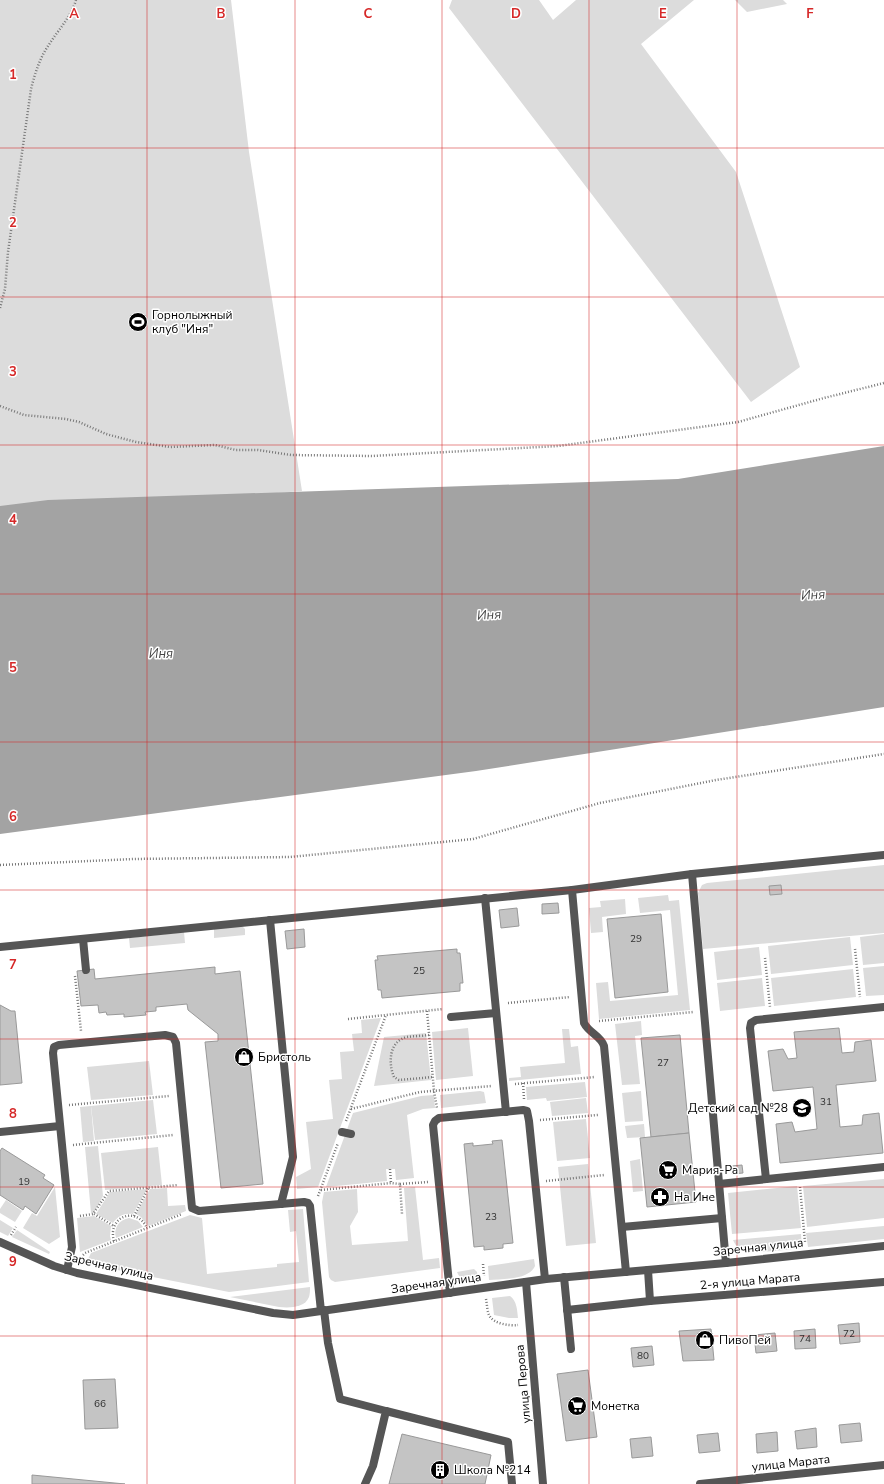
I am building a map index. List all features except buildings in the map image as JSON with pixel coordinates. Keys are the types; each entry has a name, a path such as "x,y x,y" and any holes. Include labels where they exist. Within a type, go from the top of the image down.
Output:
{"street":[{"path":"0,947 572,890 692,874 884,855"},
{"path":"692,874 726,1263"},
{"path":"572,890 584,1023 589,1030 603,1042 626,1272"},
{"path":"485,898 506,1112"},
{"path":"270,920 293,1157 281,1204"},
{"path":"83,939 86,970"},
{"path":"766,1179 750,1028 751,1023 756,1020 884,1007"},
{"path":"451,1017 496,1013"},
{"path":"67,1270 72,1247 53,1053 54,1047 59,1045 165,1035 173,1037 176,1043 192,1208 200,1211 304,1202 308,1203 310,1206 322,1311 340,1399 508,1442 512,1484"},
{"path":"450,1293 433,1125 439,1118 527,1111 545,1279"},
{"path":"0,1132 60,1126"},
{"path":"342,1132 351,1134"},
{"path":"719,1184 884,1167"},
{"path":"622,1227 722,1218"},
{"name":"Заречная улица","path":"0,1242 67,1270 272,1313 293,1315 545,1279 726,1263 884,1246"},
{"path":"648,1270 650,1301"},
{"path":"564,1278 571,1349"},
{"name":"улица Перова","path":"526,1282 543,1484"},
{"name":"2-я улица Марата","path":"567,1310 650,1301 884,1282"},
{"path":"365,1484 373,1466 386,1411"},
{"name":"улица Марата","path":"700,1484 884,1465"}],"path":[{"path":"0,308 5,289 8,252 35,73 49,44 67,20 76,0"},
{"path":"0,406 24,415 66,419 79,422 106,434 136,442 170,447 215,446 236,450 258,450 291,455 372,456 558,446 738,422 884,383"},
{"path":"0,865 134,858 290,857 473,839 600,803 716,780 884,754"},
{"path":"855,949 861,1010"},
{"path":"765,958 771,1019"},
{"path":"75,970 82,1043"},
{"path":"427,1011 434,1091 439,1118"},
{"path":"584,1023 704,1011"},
{"path":"308,1203 318,1196 386,1015"},
{"path":"429,1035 406,1038 399,1041 393,1047 390,1057 391,1070 394,1077 399,1080 433,1077"},
{"path":"351,1109 420,1092 607,1076"},
{"path":"58,1106 181,1094"},
{"path":"529,1121 611,1114"},
{"path":"62,1146 185,1134"},
{"path":"390,1169 391,1183"},
{"path":"535,1182 617,1174"},
{"path":"320,1190 391,1183 416,1183"},
{"path":"93,1214 108,1191 190,1184"},
{"path":"400,1184 402,1214"},
{"path":"800,1186 806,1255"},
{"path":"134,1216 149,1188"},
{"path":"82,1257 85,1253 186,1213 192,1208"},
{"path":"69,1217 93,1214 114,1226"},
{"path":"114,1241 114,1226 118,1220 123,1217 134,1216 140,1219 147,1228"},
{"path":"483,1264 485,1282"},
{"path":"486,1299 489,1315 493,1319 512,1326 523,1325"}],"shaded area":[{"name":"Горнолыжный клуб \"Иня\"","path":"0,0 231,0 249,152 302,491 0,515"},
{"path":"452,0 539,0 553,20 576,0 694,0 641,44 736,172 800,367 751,402 449,8"},
{"path":"735,0 783,0 787,4 747,12"},
{"path":"884,865 884,933 703,949 698,893 702,885 707,883"},
{"path":"668,895 669,901 679,900 690,1010 599,1019 596,983 608,982 610,1001 678,995 670,910 640,913 638,898"},
{"path":"625,899 626,914 602,917 603,932 591,933 589,908 601,907 600,901"},
{"path":"242,926 245,929 245,935 214,938 214,929"},
{"path":"184,932 185,943 130,948 129,938"},
{"path":"884,934 884,963 863,965 860,937"},
{"path":"850,937 853,965 771,974 768,946"},
{"path":"759,947 762,975 717,980 714,952"},
{"path":"884,966 884,995 866,996 863,968"},
{"path":"853,969 856,997 774,1006 771,978"},
{"path":"762,978 765,1006 720,1011 717,983"},
{"path":"381,1018 318,1187 297,1189 296,1177 311,1169 306,1122 333,1119 329,1080 342,1079 340,1052 354,1051 352,1034 362,1033 361,1020"},
{"path":"641,1021 642,1035 635,1036 640,1084 622,1085 615,1024"},
{"path":"468,1028 473,1076 436,1080 432,1032"},
{"path":"562,1029 569,1029 571,1047 578,1046 581,1074 509,1081 509,1078 521,1077 520,1067 565,1063"},
{"path":"426,1033 431,1080 374,1086 384,1037"},
{"path":"149,1061 153,1095 91,1100 87,1067"},
{"path":"585,1082 587,1097 547,1101 546,1098 527,1100 526,1087"},
{"path":"480,1091 484,1092 486,1103 441,1108 440,1095"},
{"path":"641,1091 643,1121 625,1122 622,1093"},
{"path":"434,1095 435,1108 423,1109 407,1115 414,1178 396,1180 395,1169 386,1169 387,1181 326,1187 353,1113 421,1096"},
{"path":"586,1098 588,1113 552,1116 550,1102"},
{"path":"153,1100 157,1134 95,1140 91,1106"},
{"path":"91,1106 94,1141 83,1142 80,1107"},
{"path":"586,1119 590,1158 557,1161 553,1122"},
{"path":"644,1124 645,1137 627,1138 625,1126"},
{"path":"98,1146 103,1196 94,1213 91,1213 85,1147"},
{"path":"158,1147 162,1185 105,1190 101,1153"},
{"path":"640,1159 643,1191 633,1192 630,1161"},
{"path":"588,1164 596,1243 566,1246 558,1167"},
{"path":"884,1179 884,1218 807,1227 803,1186"},
{"path":"797,1186 801,1228 732,1234 728,1193"},
{"path":"55,1187 60,1237 49,1244 23,1228 32,1213 37,1216"},
{"path":"415,1187 423,1260 439,1258 440,1268 335,1282 331,1280 329,1277 322,1202 324,1192 357,1189 358,1212 350,1226 352,1245 408,1241 404,1188"},
{"path":"167,1188 168,1206 185,1205 186,1211 148,1226 141,1217 136,1214 150,1189"},
{"path":"147,1189 133,1214 127,1214 117,1218 113,1223 96,1214 110,1192"},
{"path":"6,1200 22,1211 15,1222 0,1213 0,1209"},
{"path":"303,1209 309,1282 229,1292 92,1265 89,1263 88,1259 91,1253 190,1215 202,1218 207,1274 277,1267 277,1264 299,1262 296,1231 290,1232 288,1210"},
{"path":"94,1216 111,1226 111,1240 80,1252 77,1218"},
{"path":"129,1218 138,1221 143,1227 116,1238 116,1228 122,1221"},
{"path":"0,1220 13,1228 8,1236 0,1232"},
{"path":"884,1226 884,1239 808,1247 806,1233"},
{"path":"17,1230 50,1252 49,1254 12,1237"},
{"path":"801,1234 802,1248 771,1251 753,1252 741,1250 737,1247 733,1240"},
{"path":"534,1259 535,1266 532,1271 527,1274 515,1278 489,1280 488,1266"},
{"path":"474,1269 477,1272 478,1281 465,1281 457,1272"},
{"path":"310,1287 307,1301 292,1307 279,1307 230,1297"},
{"path":"510,1296 515,1303 518,1318 494,1315 492,1298"}],"water":[{"name":"Иня","path":"884,446 884,707 476,771 0,834 0,506 48,500 678,479"}],"place":[{"name":"Горнолыжный клуб \"Иня\"","path":"138,322"},
{"name":"Бристоль","path":"244,1057"},
{"name":"Детский сад №28","path":"802,1108"},
{"name":"Мария-Ра","path":"668,1170"},
{"name":"На Ине","path":"660,1197"},
{"name":"ПивоПей","path":"705,1340"},
{"name":"Монетка","path":"577,1406"},
{"name":"Школа №214","path":"440,1470"}]}
